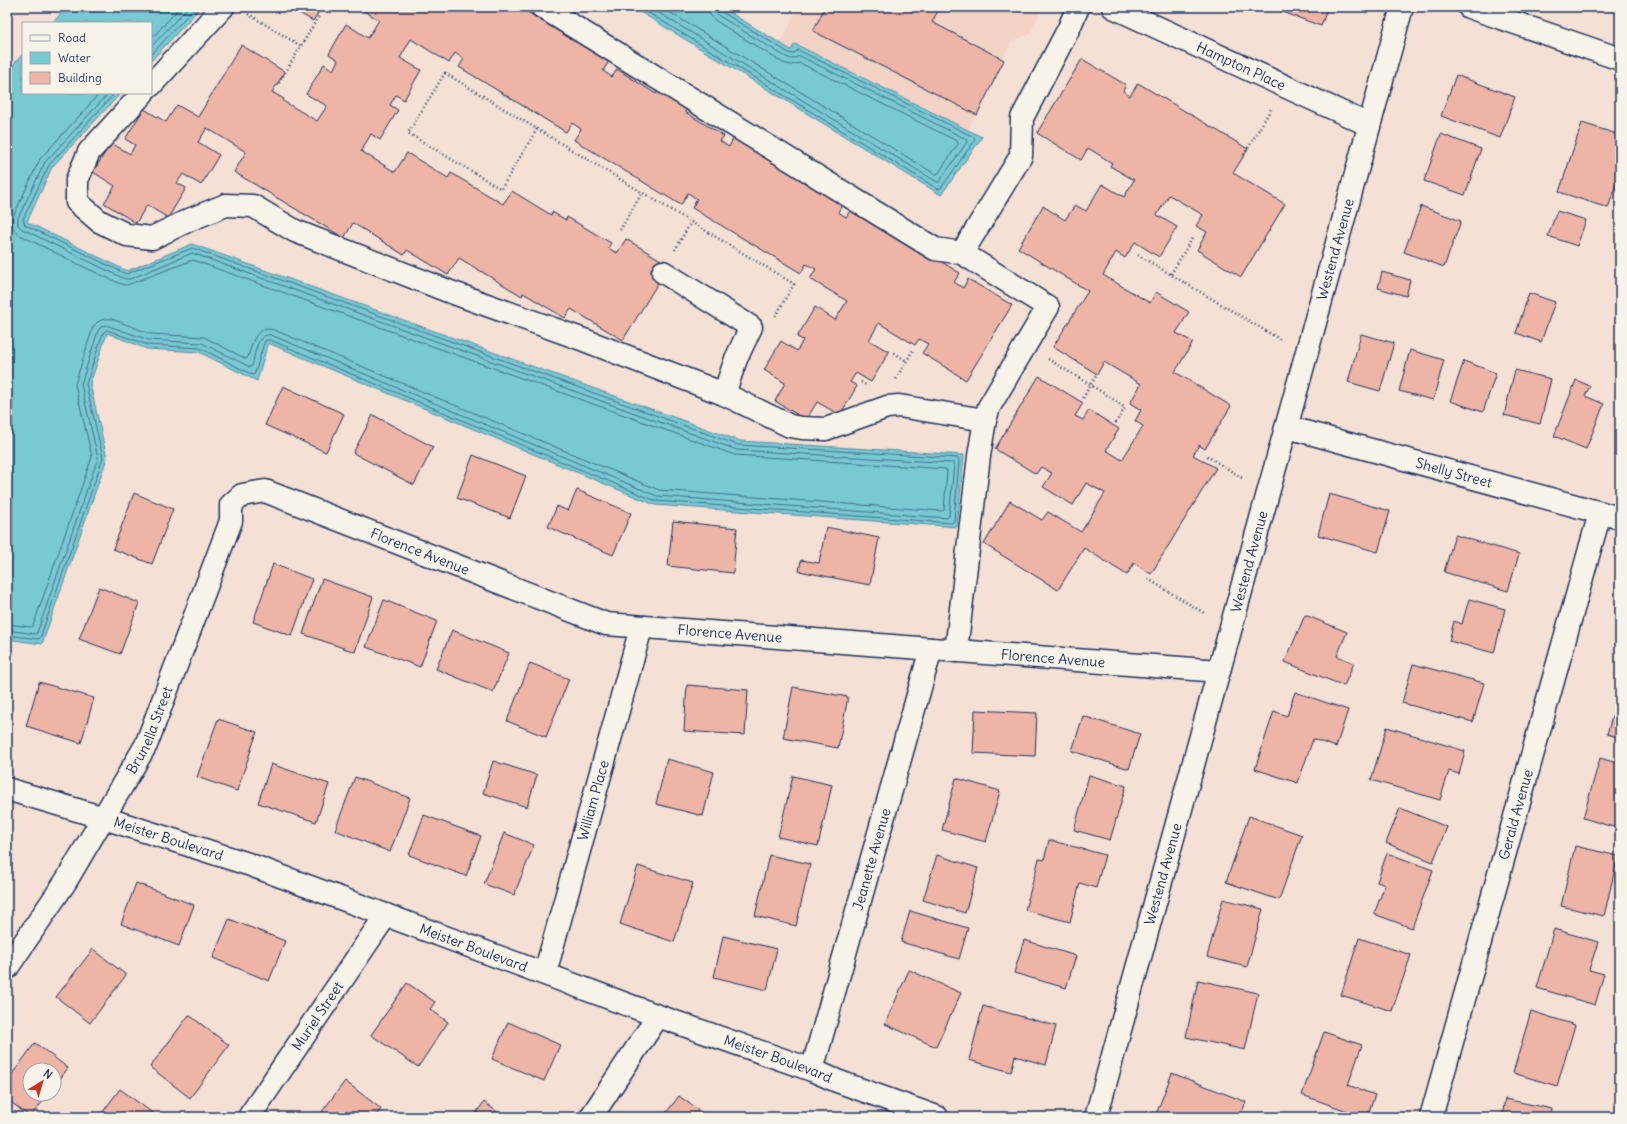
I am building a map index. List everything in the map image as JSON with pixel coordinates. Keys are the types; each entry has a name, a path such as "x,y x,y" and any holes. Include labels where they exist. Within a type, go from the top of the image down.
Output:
{"street":[{"path":"542,7 935,249 962,253 1048,306 989,407 985,420 979,456 956,650"},
{"path":"962,253 1021,156 1022,118 1063,40 1078,7"},
{"name":"Hampton Place","path":"1113,7 1369,125"},
{"name":"Westend Avenue","path":"1096,1117 1402,7"},
{"path":"1469,7 1620,59"},
{"path":"152,84 233,9"},
{"path":"143,94 89,152 77,180 77,202 99,221 127,235 152,238 189,220 226,205 253,206 295,231 448,291 584,340 724,394 790,426 826,429 887,407 899,406 985,420"},
{"path":"663,272 751,327 736,359 724,394"},
{"name":"Shelly Street","path":"1287,427 1610,516"},
{"name":"Florence Avenue","path":"265,491 606,624 641,628 956,650 1219,671"},
{"name":"Brunella Street","path":"7,968 66,881 146,745 231,521 231,505 242,495 265,491"},
{"name":"Gerald Avenue","path":"1431,1117 1610,516"},
{"name":"William Place","path":"545,973 641,628"},
{"name":"Jeanette Avenue","path":"812,1070 931,649"},
{"name":"Meister Boulevard","path":"7,789 248,864 658,1016 812,1070 837,1081 936,1117"},
{"name":"Muriel Street","path":"249,1117 386,915"},
{"path":"591,1117 658,1016"}],"path":[{"path":"233,9 301,46"},
{"path":"279,83 319,16"},
{"path":"537,128 501,189 408,133 445,73 537,128 794,284 772,321"},
{"path":"1244,155 1273,106"},
{"path":"620,230 642,192"},
{"path":"1171,274 1193,238"},
{"path":"1138,255 1281,340"},
{"path":"894,381 913,350"},
{"path":"894,353 906,361"},
{"path":"1045,357 1125,408 1115,424"},
{"path":"1083,398 1099,371"},
{"path":"861,382 874,389"},
{"path":"1207,456 1242,478"},
{"path":"1148,579 1204,613"}],"shaded area":[{"path":"798,7 1043,7 1030,34 1011,42 968,130 982,137 795,44 792,50 781,43"}],"water":[{"path":"67,7 201,7 152,60 152,22 53,22"},
{"path":"632,7 721,7 791,50 795,44 982,137 941,195"},
{"path":"22,55 22,94 120,94 52,167 27,222 127,271 192,244 740,441 964,455 957,527 655,505 268,343 257,381 199,352 147,349 107,333 90,384 107,458 42,644 7,639 7,72"}],"building":[{"path":"289,7 322,7 313,21"},
{"path":"357,7 519,7 609,61 603,71 612,77 617,69 656,94 658,91 687,109 685,112 724,136 720,141 729,147 734,137 843,203 838,212 846,217 852,208 960,273 954,282 963,288 968,279 1012,305 966,380 922,353 928,344 919,339 915,345 879,323 869,340 889,352 871,382 856,373 850,382 857,386 840,415 817,402 806,420 775,401 785,383 764,370 781,341 797,351 803,340 797,337 815,307 835,320 847,301 810,279 816,269 806,264 801,273 692,208 697,199 688,193 681,205 574,140 581,129 572,123 566,132 459,67 464,59 455,53 449,63 411,39 400,58 421,70 404,100 396,95 390,105 398,110 380,140 371,134 361,151 395,172 407,153 448,178 451,173 503,204 512,191 551,215 552,212 566,220 567,217 611,243 608,248 617,253 626,239 669,265 623,340 571,309 565,318 523,293 522,296 459,258 448,275 407,250 404,255 353,223 344,238 234,172 246,152 207,128 198,142 219,155 201,185 183,174 177,183 186,188 168,218 147,205 136,223 104,203 115,186 93,172 111,143 130,154 135,145 125,139 144,109 166,122 177,105 198,117 241,45 285,72 272,92 284,99 283,101 317,121 327,106 306,94 324,64 333,70 338,60 329,54 346,24 368,38 379,20"},
{"path":"825,7 940,7 932,22 1004,60 977,115 813,31"},
{"path":"1281,7 1328,7 1321,26 1280,11"},
{"path":"1082,59 1126,85 1123,91 1130,96 1138,83 1248,149 1233,173 1285,204 1241,277 1197,250 1207,232 1196,226 1203,215 1169,195 1157,215 1177,227 1159,257 1135,242 1125,258 1116,252 1103,275 1150,303 1156,292 1189,312 1176,333 1193,342 1175,372 1231,406 1205,449 1199,445 1193,455 1216,468 1151,574 1134,563 1127,575 1084,548 1058,590 984,544 1010,501 1042,520 1048,512 1081,532 1105,493 1086,483 1073,505 1043,487 1052,473 1041,467 1036,474 995,449 1039,376 1083,403 1075,416 1083,420 1089,410 1119,429 1106,450 1122,460 1143,426 1135,421 1141,410 1130,403 1141,384 1104,362 1097,374 1053,347 1088,291 1018,248 1043,206 1065,220 1075,205 1086,211 1102,184 1124,197 1134,180 1110,166 1112,163 1088,148 1081,160 1037,133"},
{"path":"1456,75 1515,97 1500,138 1441,116"},
{"path":"1582,123 1620,135 1620,173 1608,208 1559,192"},
{"path":"1441,134 1481,149 1465,195 1424,181"},
{"path":"1421,206 1461,221 1444,267 1404,252"},
{"path":"1557,211 1586,220 1577,246 1548,236"},
{"path":"1382,272 1410,280 1406,296 1378,288"},
{"path":"1529,293 1555,302 1541,342 1516,333"},
{"path":"1361,334 1394,343 1380,391 1348,382"},
{"path":"1410,350 1444,360 1433,400 1399,391"},
{"path":"1464,361 1496,373 1483,412 1450,401"},
{"path":"1515,370 1551,379 1540,424 1504,415"},
{"path":"1576,380 1590,386 1585,396 1604,404 1586,449 1554,436"},
{"path":"283,386 344,414 326,452 265,425"},
{"path":"373,415 433,447 414,485 353,453"},
{"path":"473,455 526,476 510,518 457,498"},
{"path":"577,490 631,513 613,555 548,527 557,506 568,511"},
{"path":"134,493 173,509 152,564 113,549"},
{"path":"1329,494 1390,511 1378,552 1318,535"},
{"path":"673,521 737,528 733,573 668,566"},
{"path":"826,527 879,538 870,585 799,571 801,560 819,563"},
{"path":"1455,535 1519,554 1508,591 1444,572"},
{"path":"273,564 312,579 292,636 253,622"},
{"path":"322,579 373,597 355,652 303,634"},
{"path":"99,587 139,603 120,654 79,639"},
{"path":"1469,599 1505,609 1494,653 1449,641 1454,621 1462,624"},
{"path":"384,600 437,621 420,667 366,647"},
{"path":"1305,615 1347,632 1337,656 1354,663 1344,686 1285,662"},
{"path":"452,630 509,653 493,692 436,669"},
{"path":"530,663 569,679 546,737 507,721"},
{"path":"1413,664 1484,683 1473,722 1402,703"},
{"path":"39,682 94,698 81,743 26,726"},
{"path":"687,685 748,690 745,735 684,731"},
{"path":"793,687 848,697 838,748 783,738"},
{"path":"1620,690 1620,738 1607,734"},
{"path":"1295,692 1348,710 1336,747 1313,739 1298,783 1255,769 1274,711 1287,716"},
{"path":"975,710 1037,713 1035,756 973,753"},
{"path":"1083,716 1140,734 1129,769 1072,751"},
{"path":"218,719 257,732 237,791 197,777"},
{"path":"1387,727 1465,751 1459,774 1449,771 1440,800 1371,780"},
{"path":"1600,758 1620,764 1620,829 1583,818"},
{"path":"667,759 714,772 703,816 656,804"},
{"path":"493,761 537,775 527,807 483,793"},
{"path":"271,764 329,784 316,822 258,803"},
{"path":"1089,775 1126,786 1110,840 1074,830"},
{"path":"793,776 832,785 818,846 778,837"},
{"path":"355,777 410,798 390,852 335,830"},
{"path":"956,778 1000,791 986,842 942,830"},
{"path":"1400,808 1447,827 1433,862 1386,843"},
{"path":"424,815 481,836 466,876 409,855"},
{"path":"1249,816 1302,835 1279,900 1226,882"},
{"path":"504,833 534,845 514,895 484,884"},
{"path":"1049,840 1105,855 1096,888 1080,883 1070,922 1025,910 1039,859 1044,860"},
{"path":"1575,846 1618,856 1604,916 1561,906"},
{"path":"1387,853 1433,870 1412,928 1374,914 1385,885 1377,882"},
{"path":"769,855 810,864 796,926 755,916"},
{"path":"937,855 978,868 965,913 923,900"},
{"path":"638,866 693,883 674,942 620,924"},
{"path":"136,883 194,905 179,946 121,924"},
{"path":"1223,899 1263,909 1247,967 1207,957"},
{"path":"910,911 968,928 959,959 901,942"},
{"path":"229,919 285,941 269,981 213,958"},
{"path":"1554,929 1598,942 1589,970 1604,974 1595,1005 1537,988"},
{"path":"723,936 777,949 767,990 714,977"},
{"path":"1359,938 1411,955 1392,1011 1341,995"},
{"path":"1024,940 1076,956 1066,988 1014,973"},
{"path":"93,949 126,975 90,1023 56,997"},
{"path":"909,970 961,993 936,1047 885,1024"},
{"path":"1198,980 1258,993 1245,1050 1186,1037"},
{"path":"407,983 435,1002 430,1009 448,1022 418,1067 371,1035"},
{"path":"983,1006 1056,1026 1046,1065 1015,1056 1011,1072 969,1060"},
{"path":"1531,1011 1575,1025 1557,1086 1513,1073"},
{"path":"189,1015 229,1045 190,1098 150,1067"},
{"path":"508,1022 560,1045 544,1081 492,1059"},
{"path":"1324,1032 1362,1045 1348,1085 1375,1095 1367,1117 1302,1095"},
{"path":"35,1043 60,1062 22,1062 22,1102 42,1102 30,1117 7,1099 7,1081"},
{"path":"62,1063 68,1068 62,1076"},
{"path":"1172,1073 1246,1102 1240,1117 1230,1117 1225,1115 1225,1117 1155,1117"},
{"path":"345,1081 381,1109 375,1117 318,1117"},
{"path":"120,1089 158,1117 99,1117"},
{"path":"679,1096 708,1117 663,1117"},
{"path":"1505,1099 1552,1109 1551,1117 1502,1117"},
{"path":"484,1102 504,1117 473,1117"}]}
